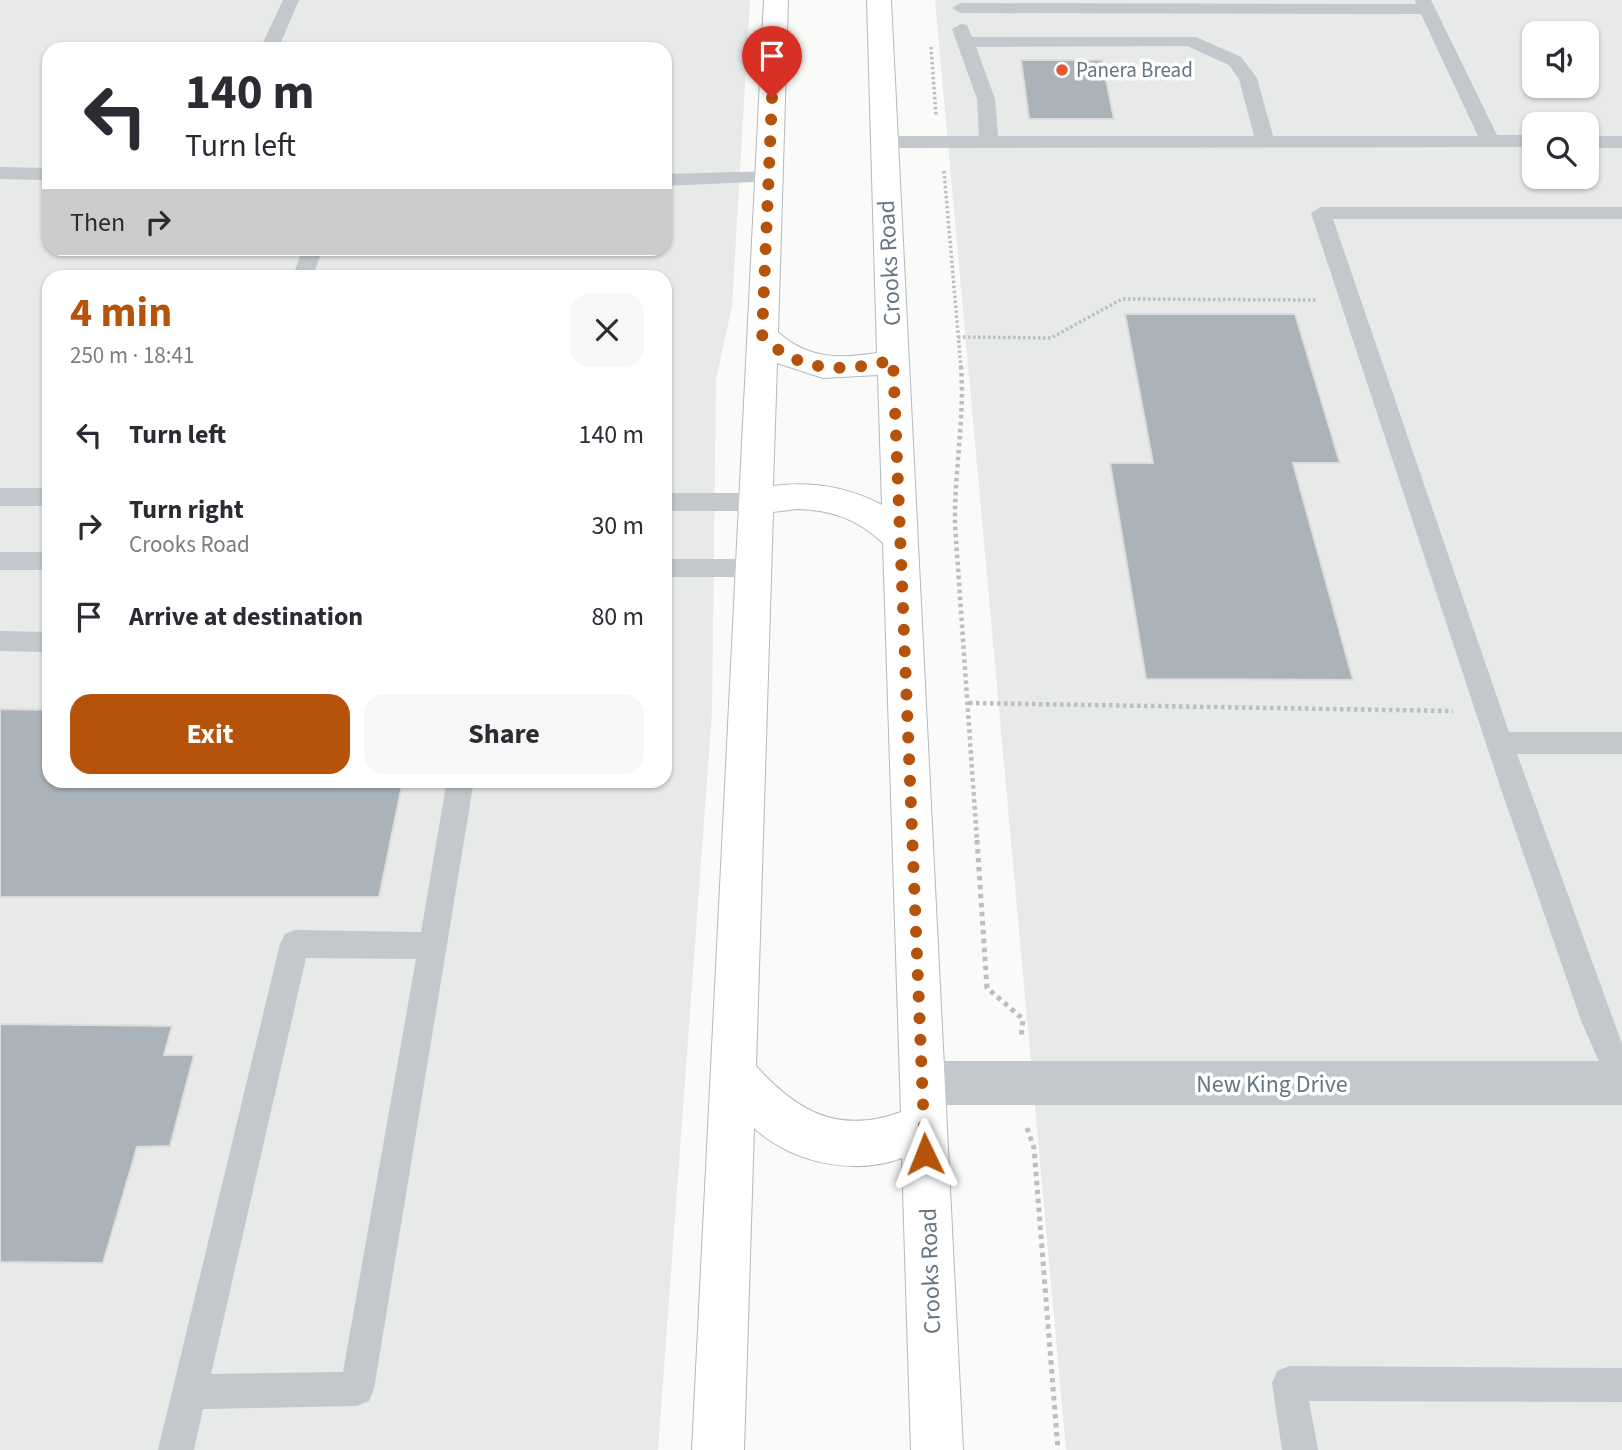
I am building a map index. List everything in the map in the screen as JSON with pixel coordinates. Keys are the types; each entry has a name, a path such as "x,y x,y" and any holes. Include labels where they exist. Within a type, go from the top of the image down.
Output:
{"main road":[{"path":"718,1450 776,0"},
{"name":"Crooks Road","path":"879,0 937,1450"},
{"path":"762,335 786,357 805,364 851,368 893,360"},
{"path":"757,502 799,496 841,499 874,515 900,538"},
{"path":"734,1075 767,1112 783,1124 823,1140 861,1144 891,1141 923,1105"}],"street":[{"name":"New King Drive","path":"923,1105 1622,1081"}],"lane":[{"path":"272,42 292,0"},
{"path":"989,142 986,99 966,42 959,4 1425,4 1490,141"},
{"path":"966,42 1190,41 1235,61 1248,78 1265,141"},
{"path":"883,142 1522,141"},
{"path":"1599,142 1622,142"},
{"path":"0,173 42,174"},
{"path":"672,180 769,177"},
{"path":"1622,213 1321,213 1597,1023 1622,1081"},
{"path":"0,497 42,497"},
{"path":"672,502 757,502"},
{"path":"0,561 42,561"},
{"path":"672,568 754,568"},
{"path":"0,641 42,642"},
{"path":"1500,743 1622,743"},
{"path":"190,1392 357,1390 460,788"},
{"path":"176,1450 295,944 432,946"},
{"path":"1300,1450 1289,1383 1622,1385"}],"path":[{"path":"930,35 937,129 942,142 963,394 954,486 987,988 1023,1019 1020,1028"},
{"path":"958,337 1051,338 1122,299 1317,300"},
{"path":"969,703 1460,711"},
{"path":"1028,1138 1034,1148 1058,1450"}],"shaded area":[{"path":"0,0 750,0 732,306 716,380 712,712 658,1450 0,1450"},
{"path":"935,0 1622,0 1622,1450 1066,1450"}],"building":[{"path":"1021,60 1102,60 1114,119 1029,119"},
{"path":"1125,314 1295,314 1340,463 1293,463 1353,680 1146,679 1110,463 1153,463"},
{"path":"0,709 42,710 42,788 401,788 379,897 0,897"},
{"path":"0,1024 172,1026 164,1055 194,1055 170,1146 137,1147 103,1263 0,1262"}],"place":[{"name":"Panera Bread","path":"1062,70"}],"route":[{"path":"772,98 762,335 786,357 828,369 872,366 893,360 925,1154"}]}
